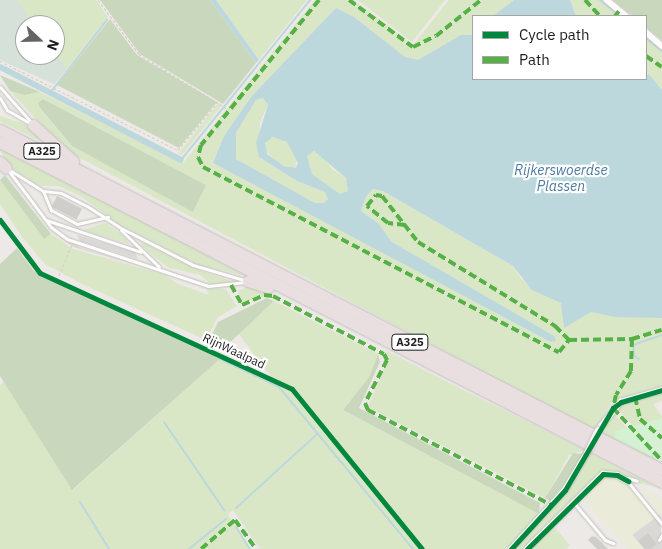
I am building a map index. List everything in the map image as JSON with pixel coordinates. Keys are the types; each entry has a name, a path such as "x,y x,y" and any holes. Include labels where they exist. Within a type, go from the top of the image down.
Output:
{"highway":[{"path":"33,125 84,173"},
{"name":"A325","path":"0,130 580,435 662,482"},
{"name":"A325","path":"0,142 288,290 580,435 662,470"},
{"path":"248,281 288,290"}],"street":[{"path":"606,0 625,15"},
{"path":"647,33 662,46"},
{"path":"511,549 565,490 598,430 621,402 662,390"},
{"path":"527,549 603,474 626,479"}],"lane":[{"path":"0,87 33,125"},
{"path":"0,98 7,110 33,125"},
{"path":"3,165 43,191 61,193 108,217 161,269"},
{"path":"3,165 46,220 74,242 208,286 248,281"},
{"path":"43,191 52,210 77,224 108,217"},
{"path":"46,220 142,252"},
{"path":"119,227 193,265 248,281"},
{"path":"626,479 636,481"},
{"path":"626,479 662,524"},
{"path":"574,502 605,540 613,543"},
{"path":"659,540 662,535"}],"path":[{"path":"98,0 139,54 229,110"},
{"path":"0,61 57,87 178,150 218,102"},
{"path":"57,280 74,242"},
{"path":"47,276 65,284"}],"shaded area":[{"path":"0,0 17,0 28,15 15,15 15,65 64,65 67,69 54,84 0,60"},
{"path":"50,229 81,248 167,273 73,247"},
{"path":"77,235 135,252 138,259 80,241"},
{"path":"660,514 662,549 644,549 632,535"}],"green space":[{"path":"17,0 96,0 108,17 67,69 64,65 65,15 28,15"},
{"path":"100,0 210,0 256,63 223,104 140,54"},
{"path":"216,0 307,0 259,60"},
{"path":"315,0 354,0 413,45 449,0 514,0 494,15 472,15 472,35 456,38 418,60 405,58 354,17 336,9 251,97 224,136 213,163 556,339 392,242 378,223 361,211 366,197 373,189 383,191 513,266 521,279 561,303 565,313 563,326 591,312 662,318 662,387 613,400 595,431 65,150 10,91 24,95 40,92 183,163","holes":["43,99 206,185 91,156 72,146 40,109"]},
{"path":"358,0 445,0 412,42"},
{"path":"570,0 601,0 620,15 576,15"},
{"path":"613,0 662,0 662,40 647,28 647,15 632,15"},
{"path":"110,19 137,55 217,102 179,148 57,85"},
{"path":"647,38 662,50 662,90 647,72"},
{"path":"0,75 40,92 24,95 10,91"},
{"path":"265,98 268,105 260,122 259,157 297,181 325,192 328,199 324,203 315,203 236,159 236,133 256,100"},
{"path":"43,99 206,185 193,212 72,146 40,108 38,103"},
{"path":"218,103 222,105 182,155 178,154"},
{"path":"0,116 25,124 50,146 0,121"},
{"path":"278,137 287,142 297,160 295,169 278,163 265,150 266,140"},
{"path":"0,149 246,276 199,265 121,226 82,197 59,186 40,186 7,165"},
{"path":"311,151 320,153 332,169 346,178 348,191 340,194 312,174 307,156"},
{"path":"5,175 51,234 44,239 0,180"},
{"path":"0,180 44,239 51,234 73,249 166,275 176,283 209,295 206,288 226,289 237,306 218,317 206,340 82,284 45,264 23,238 0,204"},
{"path":"105,223 124,236 129,244 83,230"},
{"path":"143,242 201,271 234,282 212,285 200,275 167,267 141,245"},
{"path":"17,248 34,271 42,276 220,359 72,490 0,376 0,264"},
{"path":"247,287 260,287 270,294 242,303 238,291"},
{"path":"267,298 274,301 224,348 209,341 218,322"},
{"path":"274,301 378,354 369,377 343,410 539,514 506,549 260,549 233,510 228,515 250,549 0,549 0,386 4,381 73,490 220,359 278,386 238,333"},
{"path":"385,350 585,450 569,455 545,498 368,407 389,357"},
{"path":"378,354 380,362 359,408 540,503 539,514 343,410 369,377"},
{"path":"662,393 662,401 653,404 662,416 662,458 618,409 632,401"},
{"path":"612,414 615,415 660,464 600,434"},
{"path":"662,418 662,460 613,440 616,431"},
{"path":"573,453 583,454 573,474 550,501 545,498"},
{"path":"590,453 656,487 634,482 614,470 604,472 523,549 514,549 571,487"},
{"path":"609,474 624,480 655,518 632,535 644,549 628,549 582,498"},
{"path":"638,487 662,498 662,516 660,514"},
{"path":"553,526 570,545 566,549 530,549"}],"water":[{"path":"210,0 216,0 259,60 256,63"},
{"path":"514,0 570,0 576,15 494,15"},
{"name":"Rijkerswoerdse Plassen","path":"336,8 354,17 405,57 418,60 461,35 472,35 472,80 647,80 648,73 662,90 662,318 615,317 591,312 564,328 561,303 532,290 513,266 383,191 373,189 366,197 361,211 378,223 392,242 554,336 556,341 551,342 213,163 224,136 251,97","holes":["263,98 268,105 256,143 259,157 297,181 325,192 328,199 324,203 315,203 236,159 236,133 256,100","273,137 287,142 298,163 296,168 284,166 267,154 265,143","314,151 346,178 348,191 340,194 312,174 307,156"]}],"building":[{"path":"57,196 82,209 77,219 52,207"},
{"path":"648,533 657,544 651,549 645,549 638,541"},
{"path":"592,536 596,537 608,549 597,549 588,540"}],"waterway":[{"path":"181,160 310,0"},
{"path":"600,0 614,11"},
{"path":"50,93 107,20"},
{"path":"647,39 662,51"},
{"path":"0,67 181,160"},
{"path":"639,359 634,356 633,345 662,335"},
{"path":"220,359 279,387 413,549"},
{"path":"164,422 224,510"},
{"path":"236,508 318,433"},
{"path":"80,502 109,549"},
{"path":"189,549 226,519"},
{"path":"236,527 250,549"}],"marked path":[{"path":"319,0 201,145 198,157 203,167 559,352 569,340 632,339 662,330"},
{"path":"349,0 413,47 436,36 481,0"},
{"path":"585,0 599,15"},
{"path":"616,15 619,11"},
{"path":"647,57 662,67"},
{"path":"405,225 388,223 367,206 376,195 382,196 418,242 555,326 569,340"},
{"path":"231,285 242,305 264,295 273,296 384,354 387,360 365,403 368,410 551,505"},
{"path":"632,339 631,371 616,395 613,408 662,461"},
{"path":"635,397 640,419 662,438"},
{"path":"201,549 235,520 256,549"}],"cycle path":[{"name":"RijnWaalpad","path":"0,220 40,273 292,389 422,549"},
{"path":"511,549 565,490 613,408 621,402 662,390"},
{"path":"527,549 603,474 617,475 628,481"}]}
